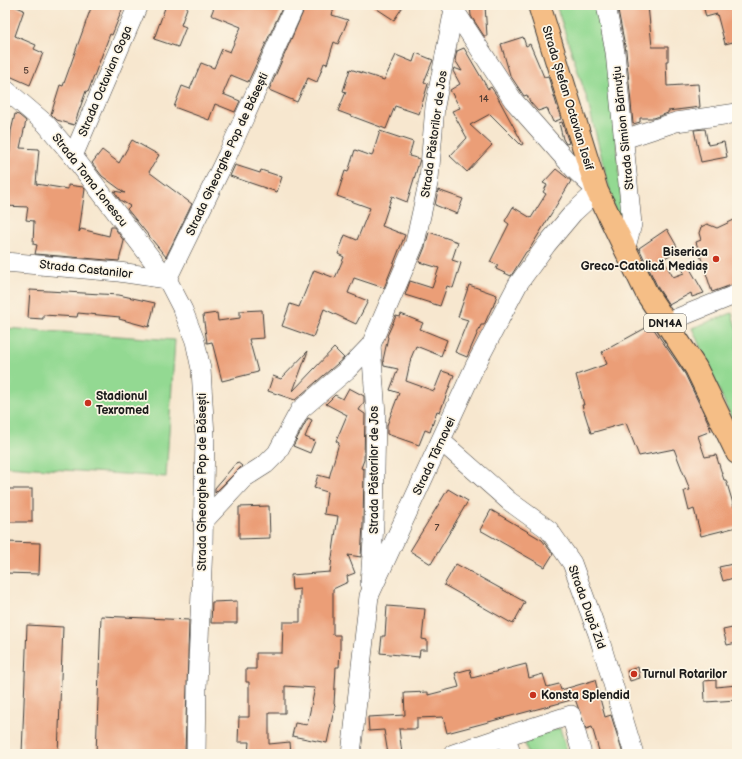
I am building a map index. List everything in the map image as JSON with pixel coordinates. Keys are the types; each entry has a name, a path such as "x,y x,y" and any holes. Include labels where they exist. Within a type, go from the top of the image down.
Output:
{"main road":[{"name":"Strada Ștefan Octavian Iosif","path":"539,5 597,191"},
{"name":"DN14A","path":"597,191 647,294 696,368 737,453"}],"street":[{"name":"Strada Octavian Goga","path":"73,156 138,5"},
{"name":"Strada Gheorghe Pop de Băsești","path":"196,754 205,436 202,369 195,341 183,310 167,279 228,156 294,5"},
{"name":"Strada Simion Bărnuțiu","path":"606,5 615,52 632,224 625,251"},
{"path":"452,7 513,100 575,170 597,191"},
{"name":"Strada Păstorilor de Jos","path":"203,522 244,478 266,464 277,454 300,410 347,370 371,345 415,243 429,179 435,106 452,7"},
{"name":"Strada Toma Ionescu","path":"5,89 46,124 73,156 167,279"},
{"path":"624,138 676,122 737,113"},
{"name":"Strada Târnavei","path":"351,754 369,596 478,360 518,284 560,228 573,213 597,191"},
{"name":"Strada Castanilor","path":"5,262 119,272 167,279"},
{"path":"665,323 737,294"},
{"name":"Strada Păstorilor de Jos","path":"369,596 374,525 376,414 373,390 371,345"},
{"path":"347,370 373,390"},
{"name":"Strada După Zid","path":"441,441 509,501 549,530 572,563 598,634 634,754"},
{"path":"453,754 508,745 571,715 582,754"}],"green space":[{"path":"556,5 606,5 625,251 587,99"},
{"path":"732,313 737,330 737,431 692,328"},
{"name":"Stadionul Texromed","path":"5,328 175,340 166,477 5,466"},
{"path":"560,728 568,754 528,754 524,739"}],"building":[{"path":"5,5 12,5 24,10 15,36 36,45 34,49 43,53 30,85 5,74"},
{"path":"92,5 124,5 112,35 110,34 88,92 86,91 74,125 57,120 51,114 60,85 63,86"},
{"path":"166,5 188,5 181,25 186,27 178,47 154,39"},
{"path":"215,5 283,6 248,82 231,75 223,94 240,101 235,112 215,104 209,120 174,107 182,86 190,89 201,63 214,68 222,49 230,52 241,27 211,15"},
{"path":"306,5 325,5 334,8 332,15 348,20 338,44 334,42 327,64 324,63 317,82 308,78 297,102 269,90"},
{"path":"371,5 404,5 394,20"},
{"path":"470,5 485,5 487,36 484,36 471,16"},
{"path":"617,5 648,5 652,47 668,47 668,61 666,61 667,86 698,84 700,107 668,111 668,113 654,118 640,118 640,122 633,124 626,51"},
{"path":"703,5 737,5 737,41 725,44 717,14 706,17"},
{"path":"523,37 526,46 530,44 544,77 548,76 561,119 553,122 547,108 538,111 530,102 527,95 524,96 510,75 501,44"},
{"path":"464,48 488,89 491,87 497,96 523,144 521,145 490,114 470,125 492,145 467,172 450,156 467,138 452,111 460,108 450,90 460,84 453,71 454,68 462,71 455,60 457,51"},
{"path":"416,53 433,60 424,82 428,84 419,114 395,106 386,129 338,111 346,92 343,91 350,69 384,80 396,55 413,62"},
{"path":"15,114 19,115 26,121 20,148 39,149 36,184 68,189 68,185 83,187 85,189 79,232 81,229 109,236 111,227 114,227 124,241 119,261 35,254 37,245 33,244 34,221 26,220 28,207 5,206 5,178 8,178 11,131"},
{"path":"562,122 569,143 566,144 563,139 559,123"},
{"path":"705,129 708,145 724,142 727,157 701,162 694,130"},
{"path":"380,131 413,142 409,156 420,159 407,202 392,196 382,226 405,235 384,288 354,278 348,293 368,301 356,324 324,309 313,337 282,326 290,304 299,307 314,270 335,278 344,257 338,254 345,235 357,240 370,208 337,196 345,171 348,172 355,150 372,156"},
{"path":"132,140 159,155 149,172 192,204 166,257 127,209 130,206 120,200 114,191 125,193 102,176 92,163 102,150 119,163"},
{"path":"235,165 260,173 261,170 282,177 277,192 230,176"},
{"path":"556,169 571,181 559,201 511,276 496,269 498,265 490,262 509,224 505,221 513,207 531,218 546,194 543,192 547,185 543,183"},
{"path":"438,190 463,199 457,214 435,205"},
{"name":"Biserica Greco-Catolică Mediaș","path":"734,220 737,227 737,283 712,292 696,242 701,240 699,233 701,227 707,224 717,228"},
{"path":"667,229 679,250 663,259 673,277 684,273 681,264 686,262 704,293 692,297 691,293 669,305 658,288 639,248"},
{"path":"429,232 458,242 452,260 461,263 453,288 447,286 440,306 405,295 410,281 432,288 439,268 419,262"},
{"path":"469,285 497,295 493,307 484,325 481,325 467,357 455,352 468,320 458,317"},
{"path":"30,290 119,295 155,303 149,327 119,319 120,317 78,313 77,317 43,315 43,319 28,318"},
{"path":"262,310 264,338 249,339 258,372 222,381 212,342 207,343 203,315 217,313 218,321 240,318 240,311"},
{"path":"401,314 423,323 420,329 447,340 441,356 416,346 411,358 406,381 434,391 442,371 454,375 440,412 437,411 430,432 425,430 419,445 387,434 387,425 399,393 390,390 398,369 384,366 383,360 387,336 396,316 400,317"},
{"path":"651,325 685,374 708,422 711,431 698,436 705,457 716,455 724,480 726,480 734,507 737,506 737,527 701,536 694,509 689,511 684,491 690,490 674,449 639,456 626,423 591,433 582,405 584,405 576,375 607,364 602,352"},
{"path":"334,348 344,358 295,400 268,391 273,376 281,379 308,351 293,391"},
{"path":"349,388 364,396 364,402 359,410 365,414 364,460 361,468 364,469 363,525 361,557 348,555 355,573 347,576 348,582 333,589 333,635 340,635 340,649 339,667 336,667 335,705 327,743 292,736 295,723 307,725 315,688 285,686 285,713 269,713 269,744 290,742 291,754 248,754 249,742 238,742 239,717 249,717 249,682 246,682 246,669 256,669 256,653 282,653 283,622 300,622 300,589 292,590 291,575 330,572 338,516 324,514 327,492 314,488 318,475 329,478 339,443 336,441 347,415 326,404 335,395 343,399"},
{"path":"308,418 312,420 305,437 315,441 310,453 293,446"},
{"path":"237,462 242,466 215,493 215,488"},
{"path":"5,489 32,489 32,522 5,522"},
{"path":"448,489 468,501 431,564 410,551"},
{"path":"269,506 270,538 239,539 239,507"},
{"path":"491,510 542,540 553,554 545,567 480,530"},
{"path":"5,542 40,543 39,574 5,573"},
{"path":"737,563 737,577 723,581 719,567"},
{"path":"456,564 525,602 513,624 444,585"},
{"path":"237,601 237,623 211,623 212,602"},
{"path":"387,606 425,609 422,639 427,640 427,650 420,650 419,657 380,653 382,636 385,636"},
{"path":"101,616 189,620 185,754 96,754"},
{"path":"27,625 63,627 58,754 22,754"},
{"path":"737,627 737,643 727,645 723,630"},
{"path":"526,664 529,678 543,674 547,687 559,684 561,690 595,680 605,717 611,715 623,754 600,754 592,727 586,729 575,699 447,733 443,717 417,718 417,729 399,729 402,754 388,754 384,730 369,731 368,717 405,715 404,693 428,692 428,695 459,687 455,673 470,669 472,678"},
{"name":"Turnul Rotarilor","path":"638,667 640,678 630,681 627,671"},
{"path":"716,680 716,687 737,685 737,700 705,702 704,681"}],"place":[{"name":"Biserica Greco-Catolică Mediaș","path":"716,259"},
{"name":"Stadionul Texromed","path":"88,403"},
{"name":"Turnul Rotarilor","path":"634,674"},
{"name":"Konsta Splendid","path":"533,695"}]}
